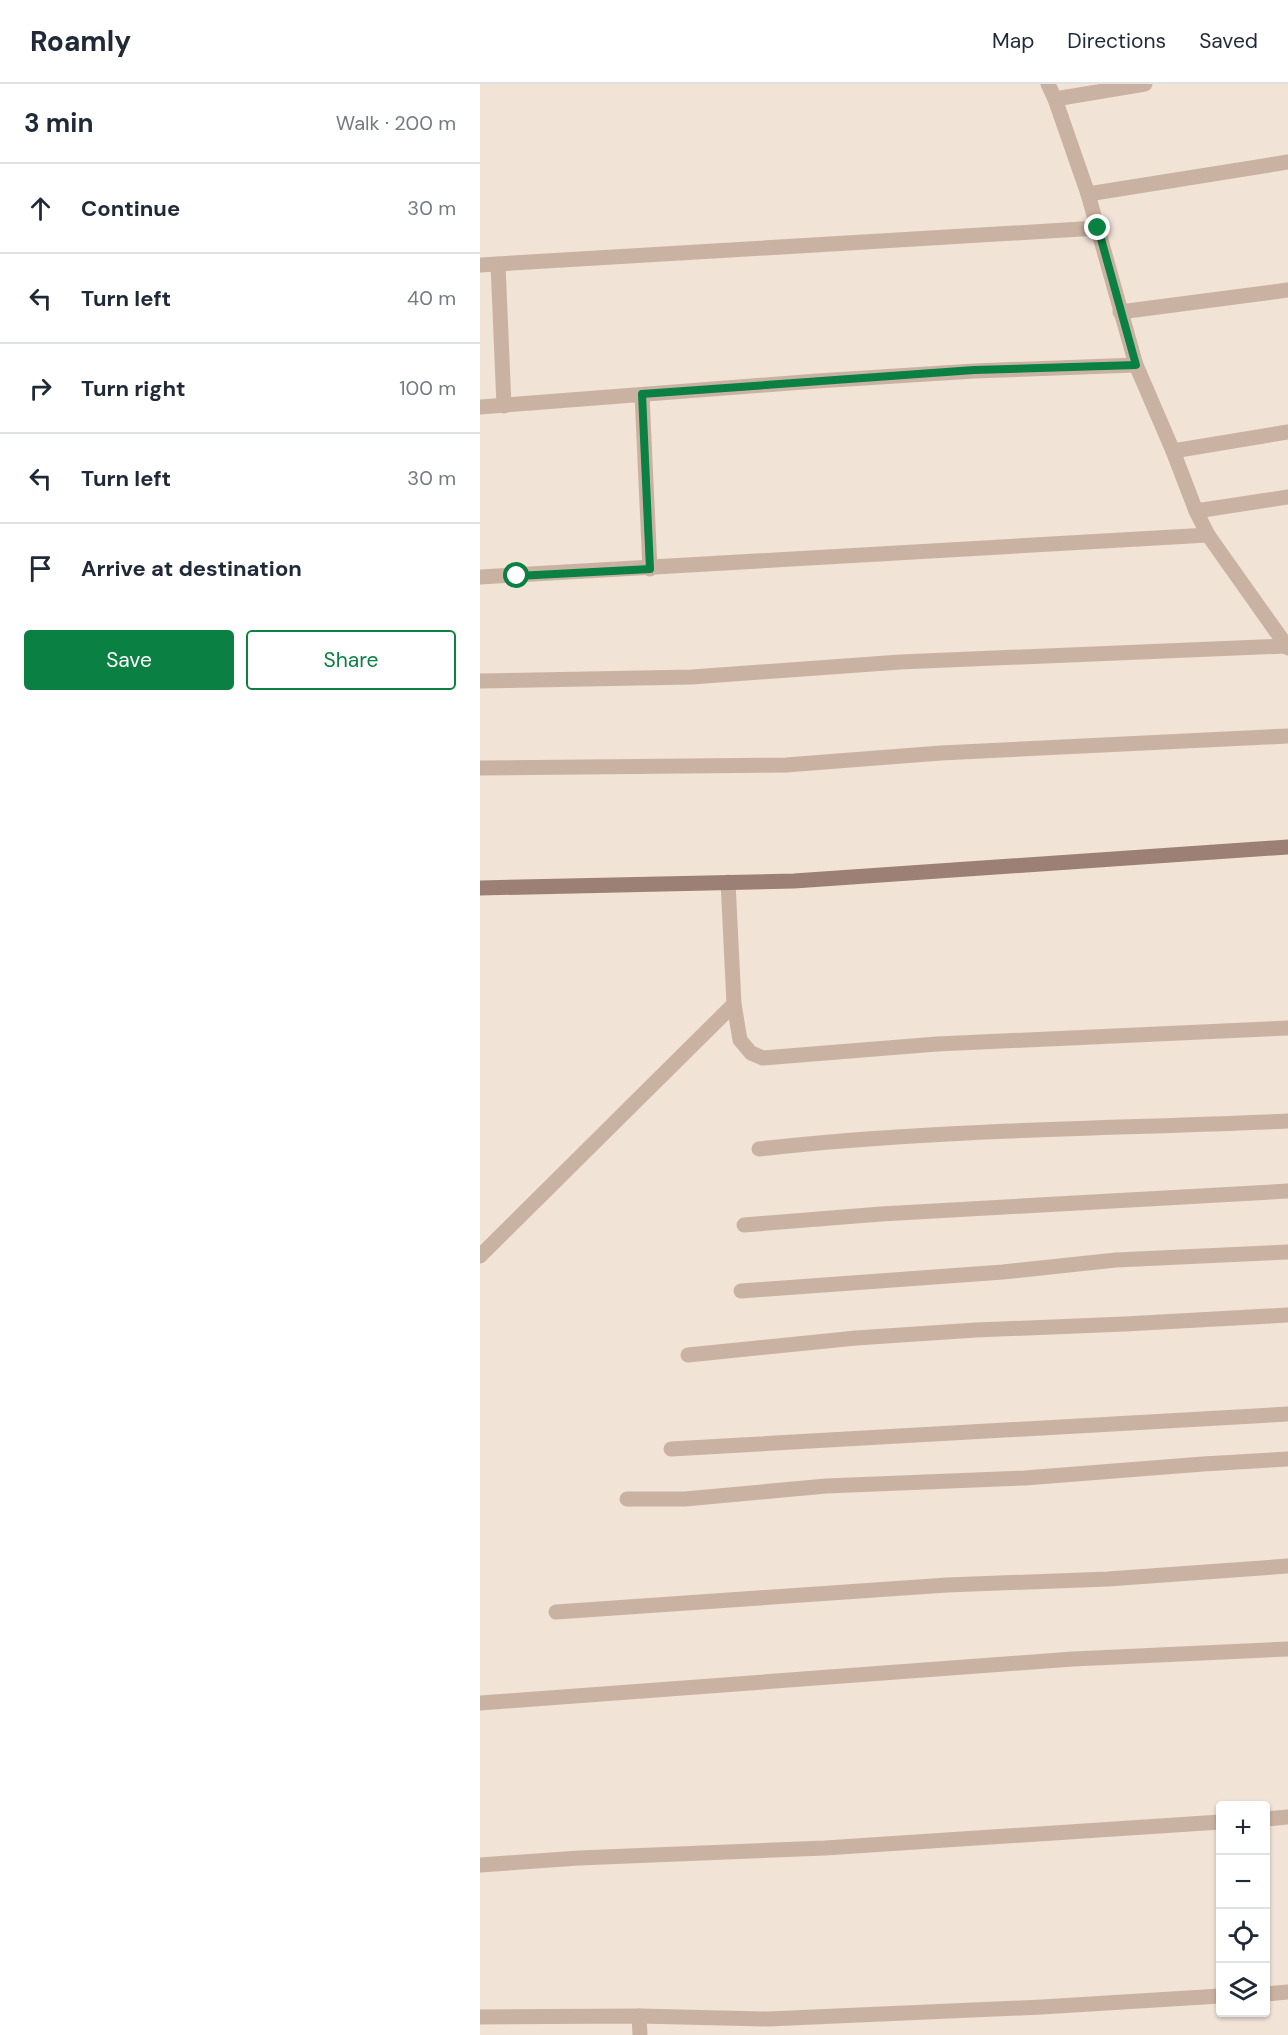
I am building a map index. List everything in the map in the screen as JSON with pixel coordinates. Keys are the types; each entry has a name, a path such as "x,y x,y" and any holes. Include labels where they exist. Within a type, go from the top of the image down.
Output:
{"street":[{"path":"480,681 692,677 900,662 1287,647 1208,535 1196,511 1136,365 1088,194 1048,84"},
{"path":"1055,99 1145,84"},
{"path":"1088,194 1288,162"},
{"path":"480,265 1098,228"},
{"path":"498,264 504,406"},
{"path":"1120,312 1288,290"},
{"path":"480,407 974,370 1136,365"},
{"path":"642,394 650,569"},
{"path":"1173,451 1288,432"},
{"path":"1196,511 1288,497"},
{"path":"480,577 650,569 1208,535"},
{"path":"1272,623 1288,620"},
{"path":"480,768 786,765 941,753 1288,736"},
{"path":"480,888 795,881 1288,847"},
{"path":"728,882 734,1004 740,1040 751,1053 762,1058 1005,1040 1288,1028"},
{"path":"480,1256 734,1004"},
{"path":"759,1149 833,1141 966,1132 1288,1121"},
{"path":"744,1225 881,1214 1288,1191"},
{"path":"741,1292 858,1281 1003,1272 1116,1260 1288,1252"},
{"path":"688,1355 856,1338 976,1330 1288,1315"},
{"path":"671,1449 1288,1414"},
{"path":"627,1499 685,1499 826,1486 1025,1478 1192,1464 1288,1459"},
{"path":"556,1612 947,1585 1108,1579 1288,1566"},
{"path":"480,1703 1073,1659 1288,1650"},
{"path":"1270,1819 1288,1817"},
{"path":"480,1865 825,1848 1216,1822"},
{"path":"1270,1994 1288,1992"},
{"path":"480,2017 639,2016 768,2019 1216,1996"},
{"path":"639,2016 640,2035"},
{"path":"768,2019 769,2035"}],"route":[{"path":"517,576 650,569 642,394 974,370 1136,365 1098,228"}]}
